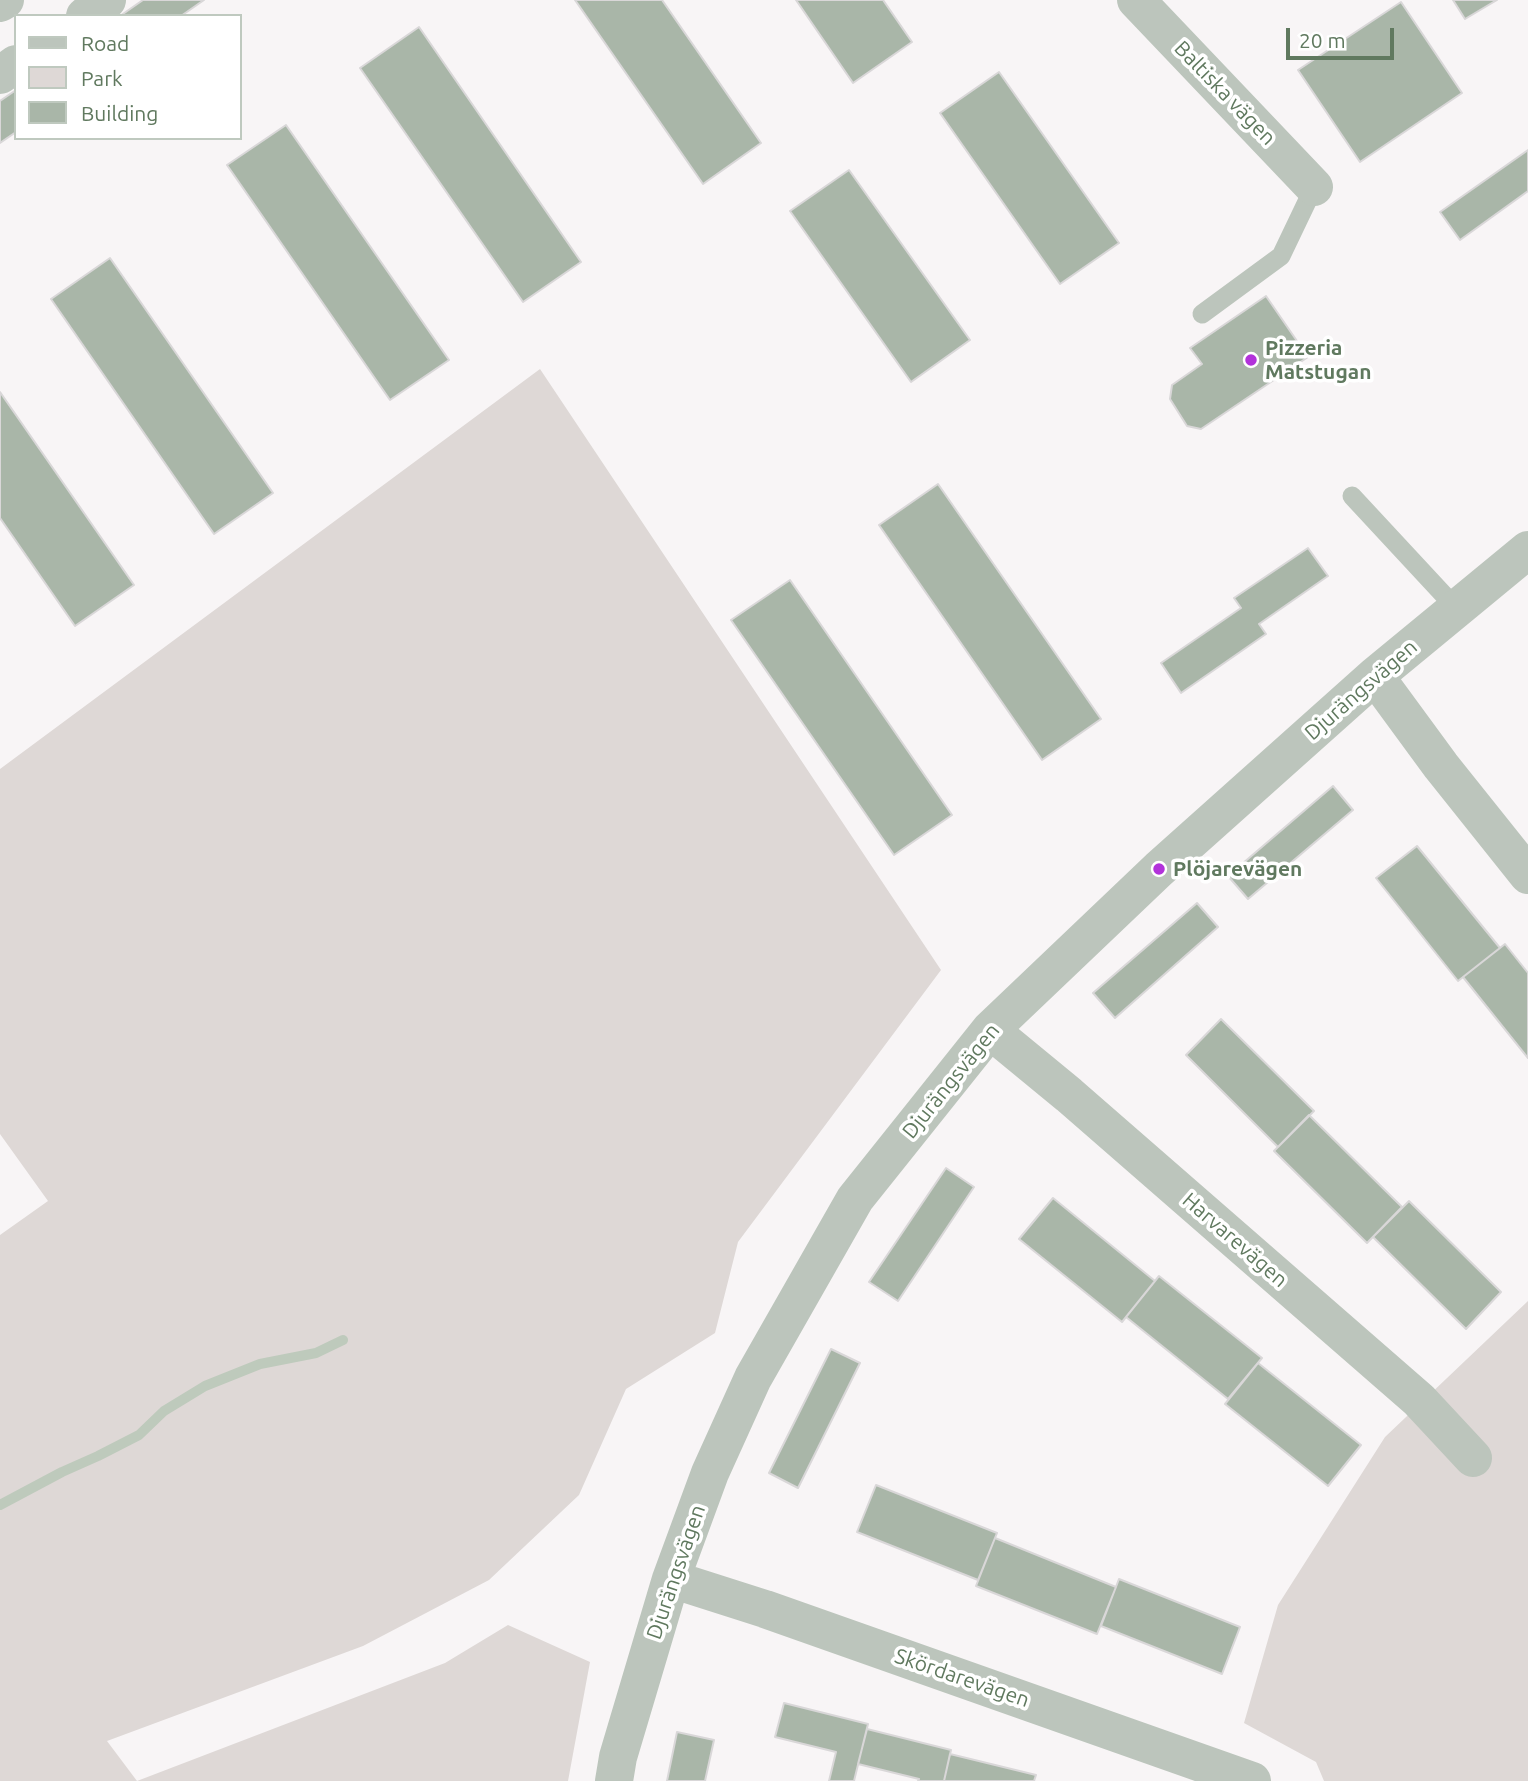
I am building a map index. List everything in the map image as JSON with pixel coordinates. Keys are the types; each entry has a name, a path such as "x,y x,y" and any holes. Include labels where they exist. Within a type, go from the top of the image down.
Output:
{"street":[{"path":"0,3 5,0"},
{"path":"88,14 107,0"},
{"name":"Baltiska vägen","path":"1136,0 1314,187"},
{"name":"Djurängsvägen","path":"614,1781 618,1757 671,1578 710,1473 753,1378 855,1199 990,1030 1159,869 1375,676 1528,550"},
{"path":"1375,676 1441,766 1528,875"},
{"name":"Harvarevägen","path":"990,1030 1069,1095 1409,1391 1473,1458"},
{"name":"Skördarevägen","path":"671,1578 1252,1781"}],"lane":[{"path":"1202,314 1281,256 1314,187"},
{"path":"1352,496 1456,608"}],"green space":[{"path":"540,369 941,970 738,1242 715,1333 626,1389 579,1495 489,1580 363,1646 107,1741 137,1781 0,1781 0,1235 48,1201 0,1134 0,769"},
{"path":"1528,1301 1528,1781 1324,1781 1316,1762 1244,1723 1278,1605 1385,1437"},
{"path":"508,1625 590,1662 568,1781 137,1781 445,1663"}],"building":[{"path":"143,0 204,0 184,14 123,14"},
{"path":"575,0 662,0 761,143 703,184"},
{"path":"796,0 883,0 912,42 853,83"},
{"path":"1453,0 1497,0 1465,19"},
{"path":"1401,2 1462,93 1360,162 1298,70"},
{"path":"419,27 581,262 523,302 360,68"},
{"path":"999,72 1119,243 1060,284 940,113"},
{"path":"14,91 14,133 0,143 0,101"},
{"path":"286,125 449,360 390,400 227,165"},
{"path":"1528,150 1528,191 1460,240 1440,212"},
{"path":"849,170 970,340 911,382 790,211"},
{"path":"110,258 273,493 214,534 51,299"},
{"name":"Pizzeria Matstugan","path":"1266,296 1308,357 1201,429 1187,426 1170,399 1172,385 1202,364 1190,348"},
{"path":"0,392 134,585 75,626 0,518"},
{"path":"938,484 1101,719 1042,760 879,525"},
{"path":"1308,548 1328,576 1259,624 1266,634 1181,693 1161,663 1241,608 1234,598"},
{"path":"790,580 952,815 894,855 731,620"},
{"path":"1333,786 1353,810 1248,899 1228,876"},
{"path":"1417,846 1500,948 1458,981 1376,878"},
{"path":"1197,903 1218,927 1115,1018 1093,993"},
{"path":"1505,944 1528,973 1528,1058 1463,977"},
{"path":"1221,1019 1314,1111 1278,1147 1186,1055"},
{"path":"1309,1115 1402,1207 1367,1243 1274,1151"},
{"path":"946,1168 974,1187 898,1301 869,1282"},
{"path":"1053,1198 1155,1281 1122,1322 1019,1239"},
{"path":"1409,1201 1501,1292 1466,1329 1373,1237"},
{"path":"1159,1276 1262,1358 1228,1399 1126,1317"},
{"path":"831,1349 860,1363 798,1488 769,1473"},
{"path":"1258,1363 1361,1445 1328,1486 1225,1404"},
{"path":"876,1485 997,1533 978,1580 857,1532"},
{"path":"995,1538 1116,1587 1097,1634 976,1586"},
{"path":"1119,1579 1240,1627 1222,1674 1101,1626"},
{"path":"784,1703 868,1724 854,1781 829,1781 836,1752 775,1737"},
{"path":"867,1729 951,1750 944,1781 918,1781 919,1779 858,1764"},
{"path":"677,1732 714,1740 705,1781 667,1781"},
{"path":"950,1754 1036,1775 1034,1781 944,1781"}],"waterway":[{"path":"0,1505 139,1435 164,1411 205,1386 260,1364 316,1353 343,1340"}],"place":[{"name":"Pizzeria Matstugan","path":"1251,360"},
{"name":"Plöjarevägen","path":"1159,869"}]}
